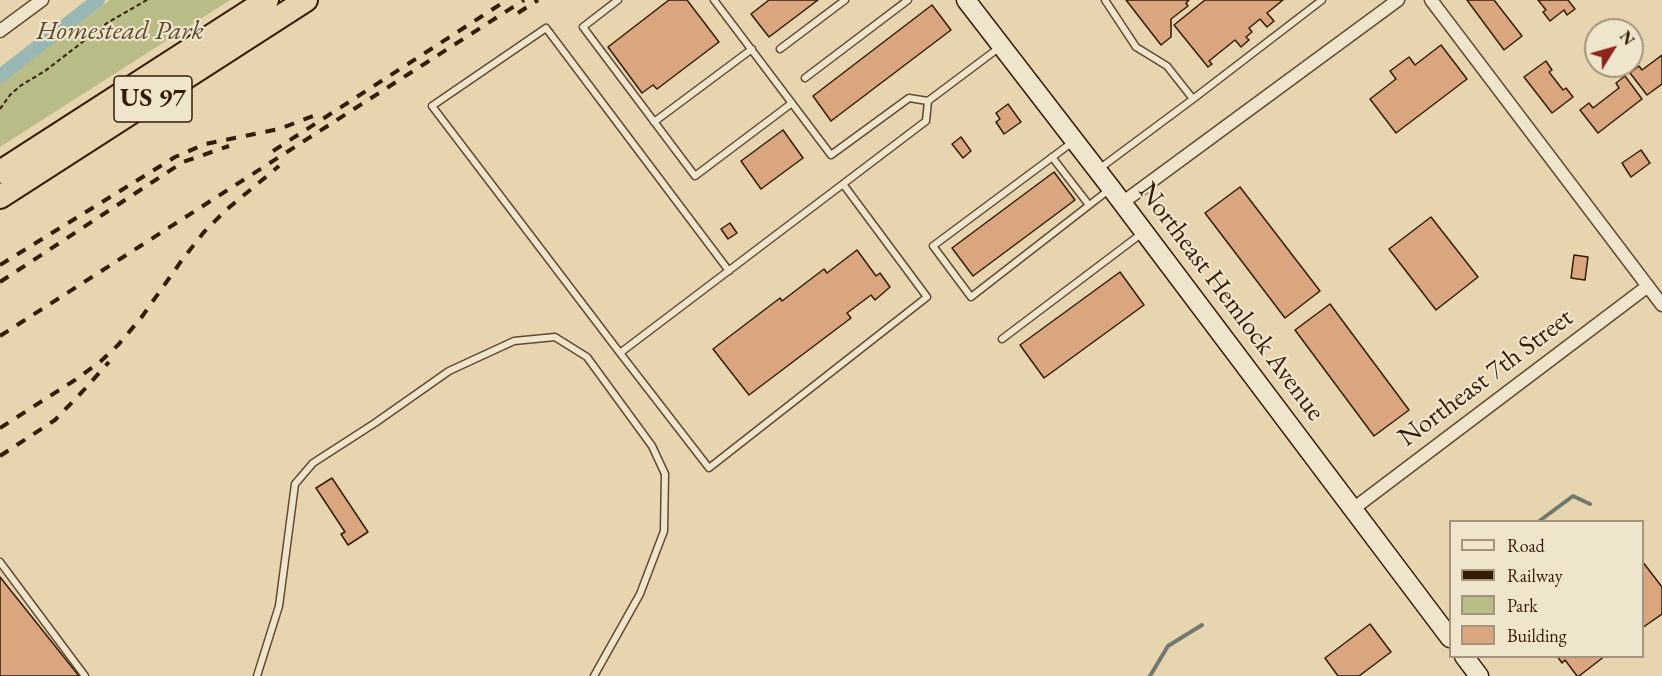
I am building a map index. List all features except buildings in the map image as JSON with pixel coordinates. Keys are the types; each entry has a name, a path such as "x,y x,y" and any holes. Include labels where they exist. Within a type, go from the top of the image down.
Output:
{"highway":[{"name":"US 97","path":"0,172 267,0"},
{"name":"US 97","path":"0,197 306,0"}],"street":[{"name":"Northeast Hemlock Avenue","path":"966,0 1144,231 1449,637"},
{"path":"1117,196 1398,0"},
{"path":"1431,0 1662,305"},
{"path":"0,31 36,2"},
{"name":"Northeast 7th Street","path":"1353,509 1648,286"},
{"path":"1465,658 1479,676"}],"lane":[{"path":"618,0 583,27 695,176 792,103"},
{"path":"714,0 831,155 909,98 928,101 1001,47"},
{"path":"780,48 845,0"},
{"path":"805,78 908,0"},
{"path":"1105,0 1136,47 1167,66 1193,99"},
{"path":"1098,171 1322,0"},
{"path":"729,271 546,28 432,106 709,468 927,297 843,184"},
{"path":"654,122 752,49"},
{"path":"620,353 926,120 928,101"},
{"path":"1074,141 933,246 971,297 1089,206 1117,196"},
{"path":"1052,157 1089,206"},
{"path":"1002,339 1144,231"},
{"path":"257,676 279,606 295,484 313,462 375,423 449,371 514,340 555,337 587,357 652,446 665,474 664,531 640,594 594,676"},
{"path":"0,562 85,676"}],"path":[{"path":"0,109 20,86 45,71 107,23 147,0"}],"green space":[{"name":"Homestead Park","path":"110,0 230,0 0,147 0,83"}],"waterway":[{"path":"0,76 98,0"},
{"path":"1541,520 1573,496 1590,504"},
{"path":"1150,676 1168,646 1202,625"}],"railway":[{"path":"273,151 507,0"},
{"path":"0,336 524,0"},
{"path":"518,13 538,0"},
{"path":"0,265 175,157 205,144 279,129 321,113"},
{"path":"0,282 183,162 229,146"},
{"path":"0,428 101,361 141,318 204,232 226,210 279,166"},
{"path":"0,456 55,420 109,362"}]}
